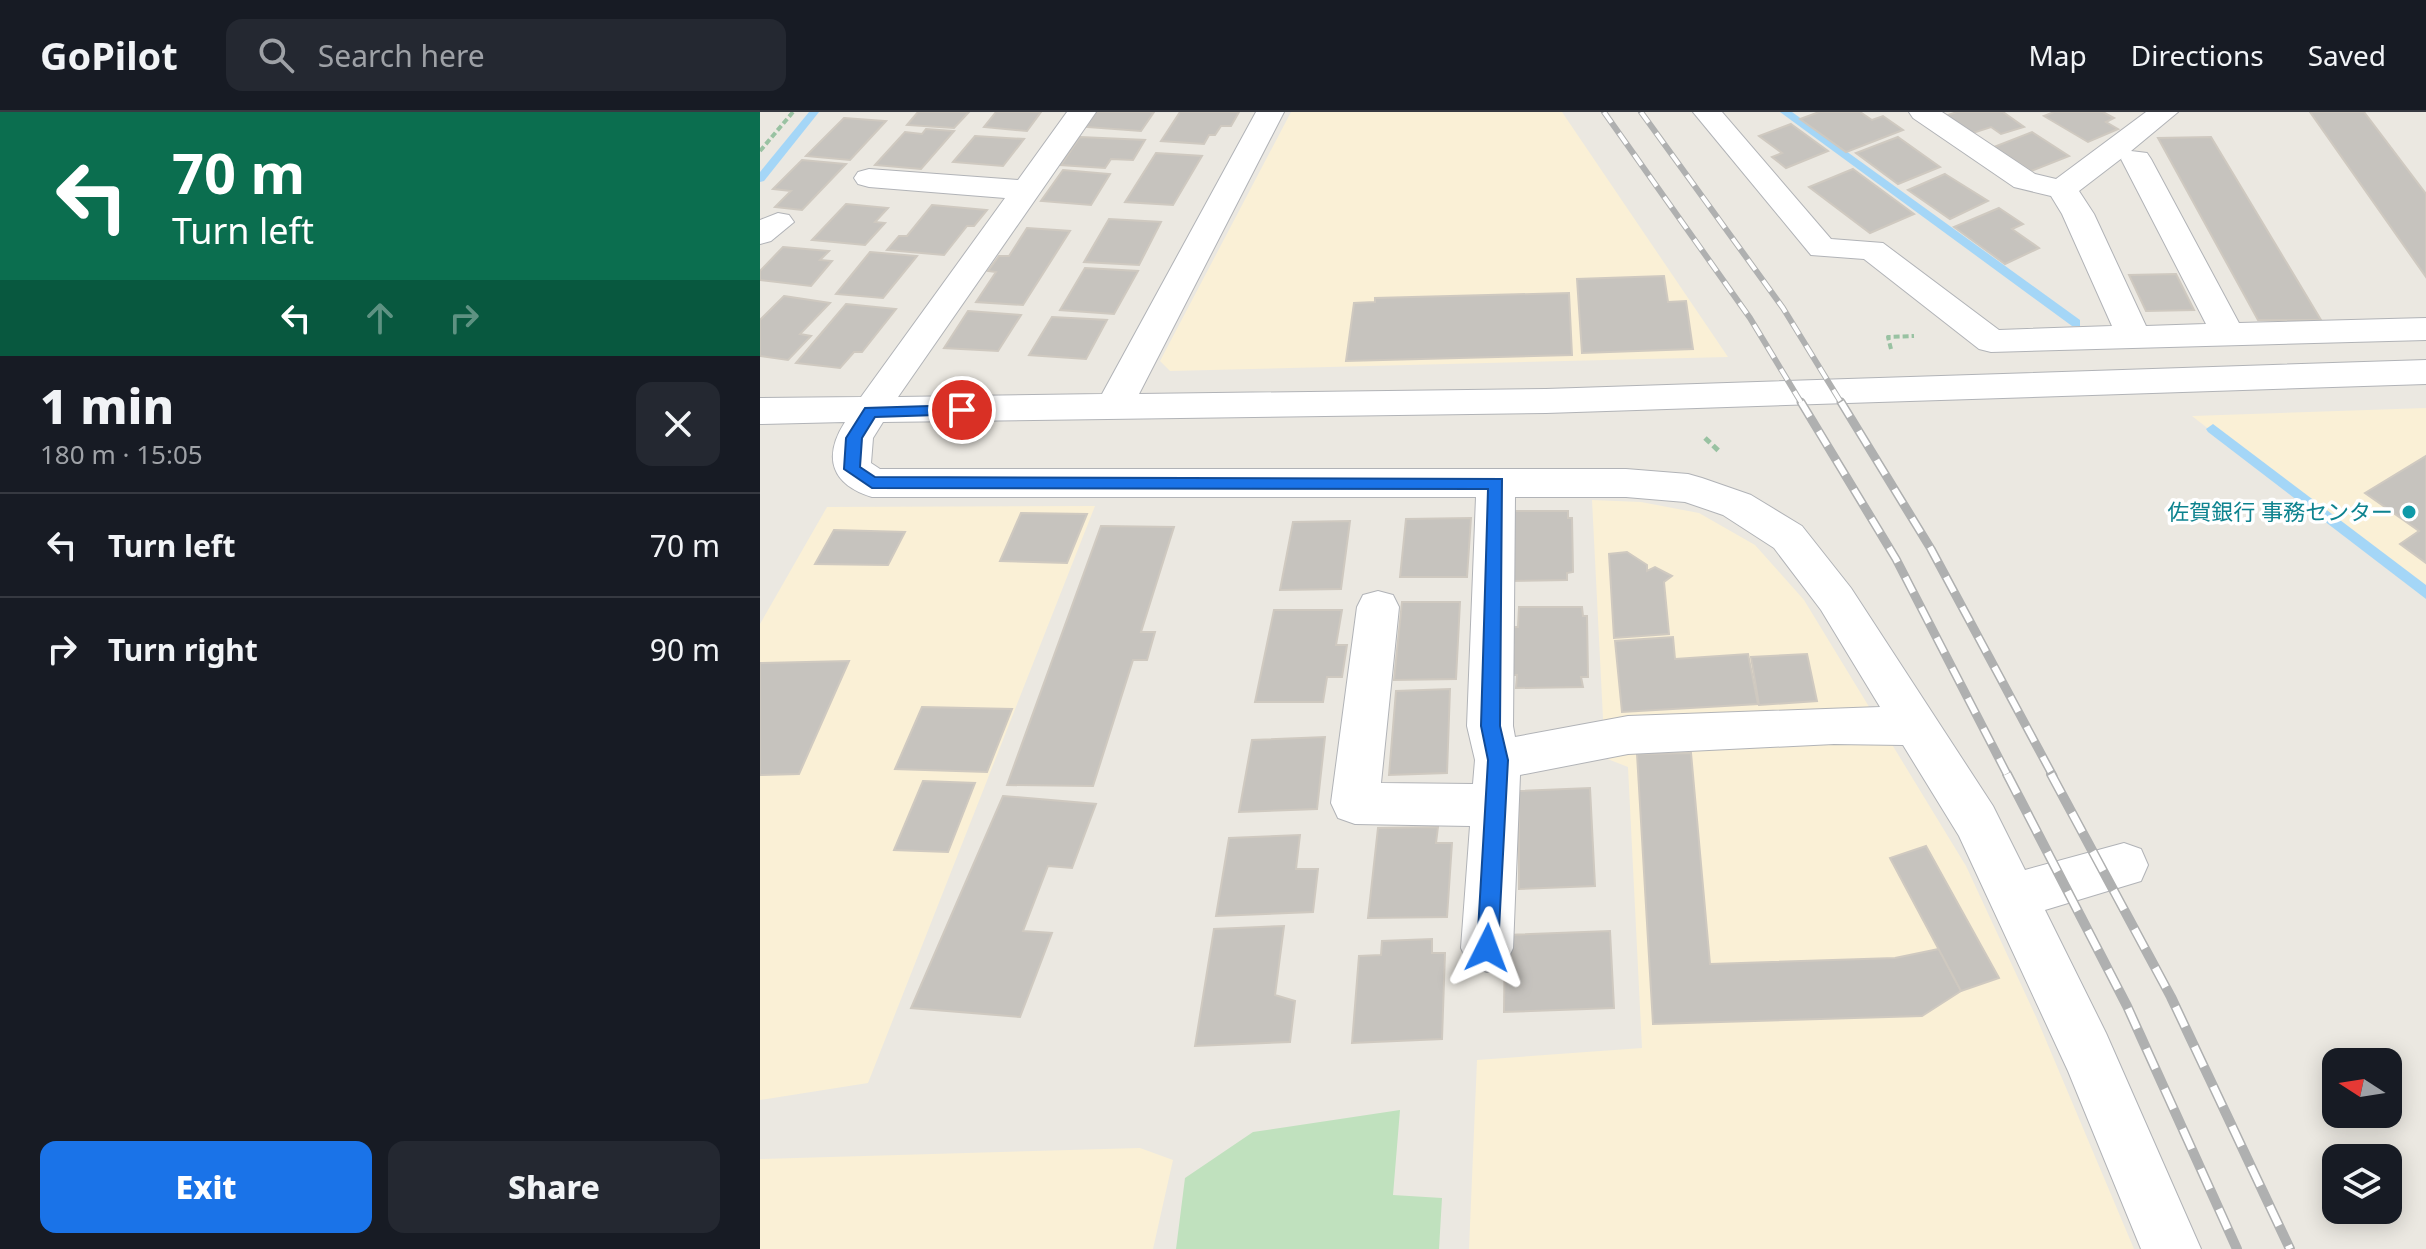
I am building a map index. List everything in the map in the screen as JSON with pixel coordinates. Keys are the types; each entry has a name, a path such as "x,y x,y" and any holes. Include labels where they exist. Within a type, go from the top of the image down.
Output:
{"street":[{"path":"1082,112 871,411 854,438 852,469 872,483 1626,483 1688,488 1737,505 1788,537 1836,599 1976,821 2087,1052 2171,1249"},
{"path":"1113,408 1270,112"},
{"path":"1707,112 1822,248 1872,250 1991,341 2426,329"},
{"path":"1923,112 2025,181 2062,189 2078,214 2134,337"},
{"path":"2062,189 2164,112"},
{"path":"2136,159 2228,334"},
{"path":"869,178 1026,190"},
{"path":"760,411 1546,401 2426,372"},
{"path":"1487,948 1498,760 1490,726 1496,483"},
{"path":"1378,607 1355,803 1495,805"},
{"path":"1498,760 1628,735 1834,725 1916,726"},
{"path":"2012,897 2124,865"}],"path":[{"path":"760,151 793,112"}],"shaded area":[{"path":"1291,112 1562,112 1728,357 1170,371 1160,361"},
{"path":"2426,408 2426,599 2192,416"},
{"path":"1592,500 1641,502 1699,513 1755,545 1804,600 1966,866 2037,1019 2134,1249 1469,1249 1477,1060 1642,1048 1628,767 1605,758"},
{"path":"1095,506 868,1083 760,1100 760,624 827,507"},
{"path":"1140,1148 1173,1160 1153,1249 760,1249 760,1159"}],"green space":[{"path":"1400,1110 1393,1195 1442,1198 1439,1249 1176,1249 1185,1178 1253,1132"}],"building":[{"path":"918,112 969,112 954,128 907,125"},
{"path":"996,112 1041,112 1027,131 984,127"},
{"path":"1096,112 1154,112 1141,131 1086,127"},
{"path":"1180,112 1239,112 1231,126 1221,126 1215,135 1209,135 1204,144 1161,141"},
{"path":"1819,112 1860,112 1872,120 1883,116 1903,130 1846,152 1800,119"},
{"path":"1957,112 2003,112 2024,127 2001,134 1991,127 1970,134 1945,116"},
{"path":"2054,112 2103,112 2114,118 2106,122 2118,129 2088,142 2044,116"},
{"path":"2310,112 2364,112 2426,194 2426,277"},
{"path":"844,118 886,121 850,160 806,156"},
{"path":"1791,124 1828,151 1786,168 1772,157 1782,153 1759,136"},
{"path":"926,129 954,131 921,169 875,165 905,132 922,134"},
{"path":"2032,132 2069,156 2031,171 1994,147"},
{"path":"975,136 1024,139 1003,166 953,162"},
{"path":"1080,137 1145,140 1133,160 1111,159 1105,168 1061,165"},
{"path":"1898,137 1940,167 1898,184 1856,153"},
{"path":"2211,137 2321,320 2258,320 2158,138"},
{"path":"1156,153 1202,156 1173,205 1125,202"},
{"path":"802,160 846,164 802,210 775,207 791,191 773,189"},
{"path":"1853,169 1914,214 1870,233 1809,187"},
{"path":"1063,170 1110,174 1091,205 1041,201"},
{"path":"1945,174 1988,201 1950,219 1908,190"},
{"path":"846,204 888,208 875,222 885,223 865,245 812,240"},
{"path":"932,205 987,210 974,226 967,226 944,255 887,250 899,236 907,236"},
{"path":"1999,208 2023,224 2012,229 2039,248 2005,264 1954,227"},
{"path":"1109,219 1161,222 1139,265 1084,262"},
{"path":"1027,228 1070,231 1023,305 976,302 996,272 988,271 999,256 1009,256"},
{"path":"783,247 829,251 820,260 832,261 811,286 760,280 760,271"},
{"path":"870,252 917,256 883,298 836,294"},
{"path":"1085,268 1138,271 1114,314 1060,310"},
{"path":"2176,274 2194,310 2146,311 2129,275"},
{"path":"1664,276 1668,302 1686,301 1693,349 1582,353 1577,279"},
{"path":"1569,293 1572,355 1346,361 1354,303 1375,302 1375,298"},
{"path":"784,296 830,303 800,334 811,336 788,360 760,356 760,320"},
{"path":"846,304 896,309 862,352 854,352 840,368 796,363"},
{"path":"968,311 1021,315 998,351 944,348"},
{"path":"1052,317 1107,320 1086,359 1029,355"},
{"name":"佐賀銀行 事務センター","path":"2426,456 2426,563 2400,544 2419,531 2365,493"},
{"path":"1508,511 1568,511 1568,518 1572,518 1573,572 1567,573 1567,580 1504,581"},
{"path":"1021,513 1087,514 1067,563 1000,561"},
{"path":"1471,518 1467,577 1400,577 1406,519"},
{"path":"1350,521 1341,589 1280,590 1293,522"},
{"path":"1101,526 1174,527 1141,632 1155,632 1147,660 1133,660 1093,786 1007,785"},
{"path":"834,530 905,532 888,565 815,564"},
{"path":"1627,552 1647,565 1647,571 1655,567 1672,576 1664,582 1669,634 1614,638 1609,554"},
{"path":"1402,602 1460,602 1456,679 1394,680"},
{"path":"1519,607 1582,607 1583,616 1587,616 1588,677 1581,677 1583,687 1516,688 1517,675 1512,675 1514,645 1510,644 1511,627 1518,627"},
{"path":"1274,610 1342,610 1336,645 1347,645 1342,677 1327,677 1323,702 1255,702"},
{"path":"1673,637 1675,659 1748,654 1758,704 1622,712 1615,641"},
{"path":"1807,654 1817,701 1759,705 1751,657"},
{"path":"849,661 799,774 760,775 760,663"},
{"path":"1450,689 1447,773 1389,775 1396,691"},
{"path":"922,707 1012,709 987,772 895,769"},
{"path":"1325,737 1317,809 1239,812 1252,740"},
{"path":"1691,753 1710,964 1895,958 1939,949 1961,991 1922,1016 1653,1024 1637,754"},
{"path":"923,781 975,783 948,852 894,850"},
{"path":"1590,788 1595,886 1519,889 1519,791"},
{"path":"1003,796 1096,804 1072,868 1048,866 1023,931 1052,933 1020,1017 911,1008"},
{"path":"1438,827 1436,843 1452,843 1447,917 1368,918 1378,828"},
{"path":"1300,835 1296,869 1318,869 1313,912 1216,916 1229,838"},
{"path":"1926,846 1999,978 1961,991 1890,858"},
{"path":"1284,926 1275,995 1295,1001 1290,1042 1195,1046 1214,929"},
{"path":"1610,931 1614,1008 1504,1012 1505,935"},
{"path":"1432,939 1432,953 1445,953 1442,1039 1352,1043 1359,956 1381,955 1382,941"}],"waterway":[{"path":"760,179 814,112"},
{"path":"1785,112 2076,323"},
{"path":"2213,429 2426,593"}],"railway":[{"path":"1604,112 1750,318 1802,404"},
{"path":"1641,112 1783,308 1842,404"},
{"path":"1801,402 1896,559 2008,776"},
{"path":"1841,402 1931,549 2053,776"},
{"path":"2007,774 2127,1006 2237,1249"},
{"path":"2051,774 2171,997 2290,1249"}],"place":[{"name":"佐賀銀行 事務センター","path":"2409,512"}],"route":[{"path":"962,410 871,411 854,438 852,469 872,483 1496,483 1490,726 1498,760 1487,948"}]}
